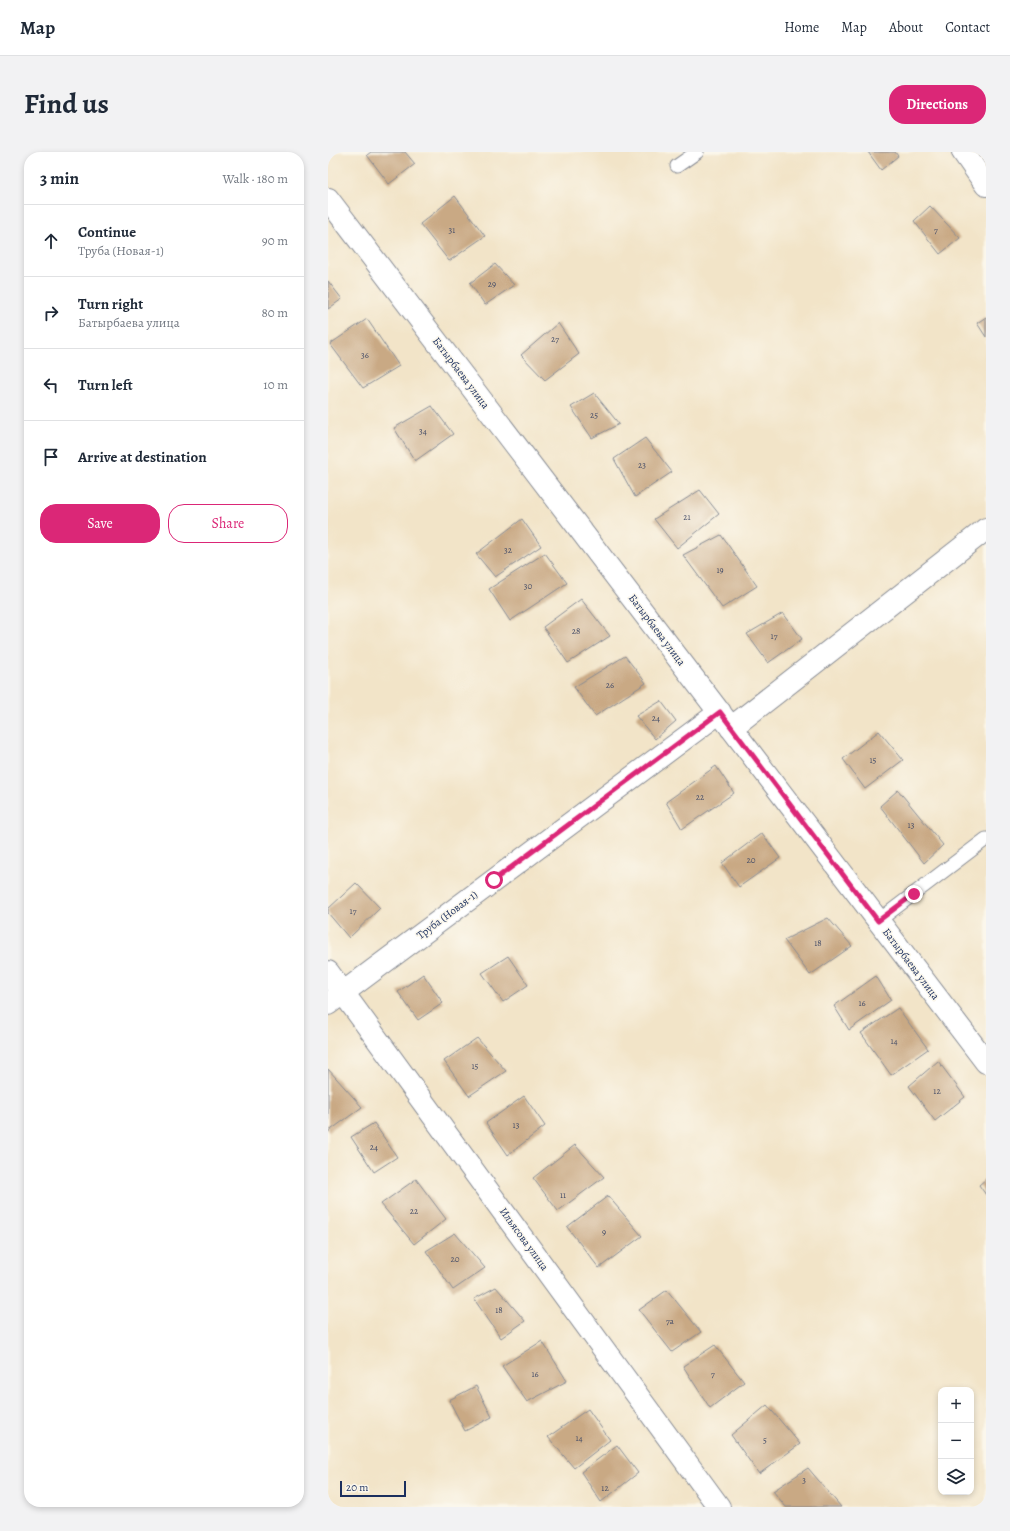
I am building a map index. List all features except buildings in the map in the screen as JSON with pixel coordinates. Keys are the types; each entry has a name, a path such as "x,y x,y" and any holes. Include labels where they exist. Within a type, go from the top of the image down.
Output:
{"street":[{"path":"963,152 986,184"},
{"name":"Батырбаева улица","path":"328,198 986,1062"},
{"name":"Труба (Новая-1)","path":"336,998 726,720 986,529"},
{"name":"Ильясова улица","path":"328,972 336,998 719,1507"}],"lane":[{"path":"678,166 697,152"},
{"path":"878,921 986,839"}],"route":[{"path":"494,880 720,712 878,921 914,894"}]}
